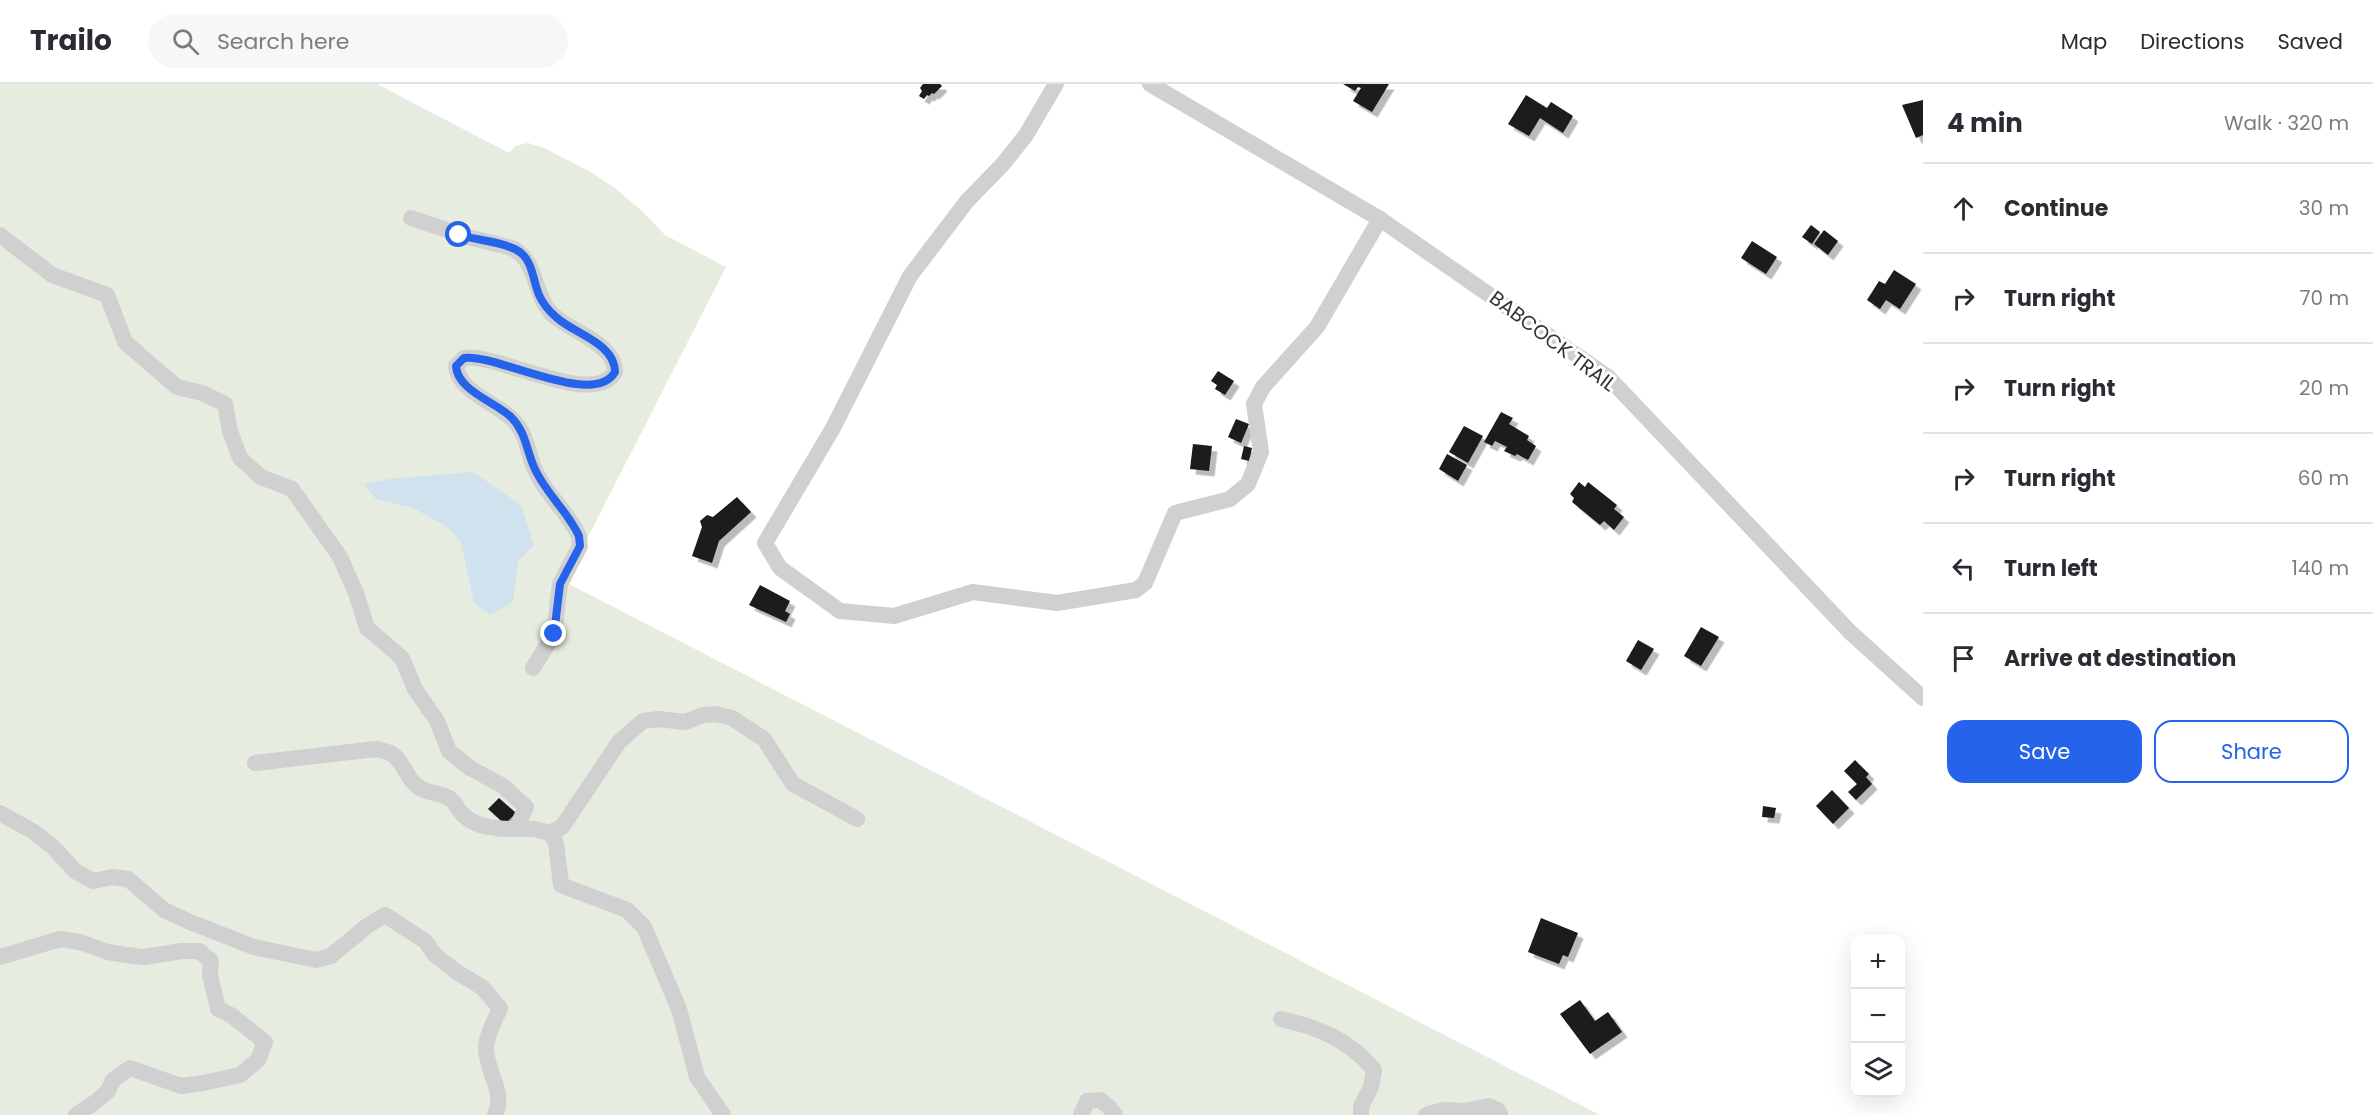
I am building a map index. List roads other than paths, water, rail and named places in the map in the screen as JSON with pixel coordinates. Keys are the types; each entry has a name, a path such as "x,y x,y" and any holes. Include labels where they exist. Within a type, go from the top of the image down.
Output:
{"street":[{"path":"1056,84 1026,135 1003,164 967,201 910,276 833,428 765,543 780,568 840,611 894,616 974,592 1057,603 1136,590 1145,583 1175,513 1230,500 1248,484 1261,452 1254,404 1263,387 1317,327 1380,219"},
{"name":"BABCOCK TRAIL","path":"1150,84 1380,219 1608,377 1850,632 1923,698"},
{"path":"411,218 459,235 520,252 529,264 538,294 550,311 605,350 614,364 615,372 609,379 592,384 536,375 477,357 464,358 456,366 458,375 465,384 505,412 521,428 533,465 543,485 579,536 580,546 560,584 554,634 533,668"},
{"path":"0,235 52,275 107,295 125,342 177,387 202,393 225,404 230,431 240,458 261,477 292,489 340,557 356,593 367,628 402,658 415,689 437,721 449,751 470,768 503,786 526,807 516,829"},
{"path":"255,764 376,749 390,751 402,764 413,782 430,794 443,795 456,802 463,815 478,825 501,829 534,829 550,833 562,827 618,742 643,722 658,719 686,722 716,714 732,718 764,740 794,784 857,819"},
{"path":"0,813 53,847 75,872 93,881 112,877 128,879 164,910 254,947 316,960 332,956 367,926 385,915 402,925 425,941 435,955 458,973 482,987 500,1008 486,1045 488,1066 500,1094 495,1115"},
{"path":"550,833 556,843 561,885 627,910 644,927 679,1010 697,1077 723,1115"},
{"path":"0,957 60,939 80,942 126,956 144,957 182,951 199,951 211,961 210,975 218,1009 231,1015 265,1042 258,1060 240,1075 203,1083 181,1086 130,1068 113,1080 108,1091 76,1115"},
{"path":"1281,1019 1318,1029 1338,1038 1365,1059 1374,1070 1371,1088 1360,1106 1361,1115"},
{"path":"1081,1115 1088,1101 1100,1100 1115,1115"},
{"path":"1426,1115 1443,1110 1463,1111 1489,1106 1498,1110 1500,1115"}],"water":[{"path":"473,472 521,505 534,545 518,561 513,602 490,615 474,603 461,542 446,526 413,508 376,499 364,484 390,479"}]}
